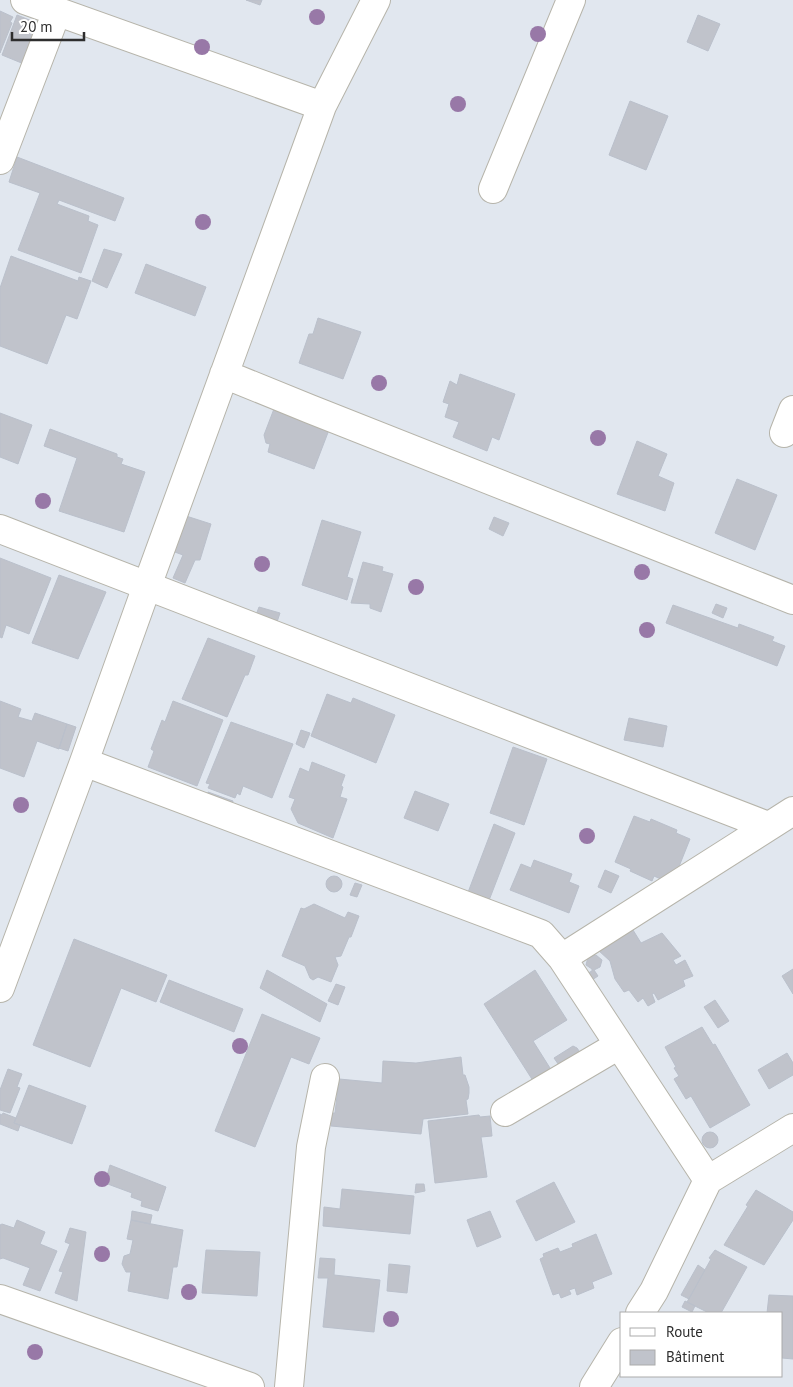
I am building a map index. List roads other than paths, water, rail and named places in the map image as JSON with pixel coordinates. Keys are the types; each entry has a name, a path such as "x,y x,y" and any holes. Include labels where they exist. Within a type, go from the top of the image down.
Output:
{"street":[{"path":"25,0 322,106"},
{"path":"0,988 322,106 376,0"},
{"path":"493,189 571,0"},
{"path":"0,160 57,11"},
{"path":"224,374 793,600"},
{"path":"0,529 768,826"},
{"path":"84,762 541,934 562,958 708,1180"},
{"path":"562,958 793,811"},
{"path":"505,1112 619,1045"},
{"path":"289,1387 311,1147 325,1078"},
{"path":"641,1312 654,1291 708,1180 793,1128"},
{"path":"0,1299 250,1387"},
{"path":"594,1387 620,1345"}]}
